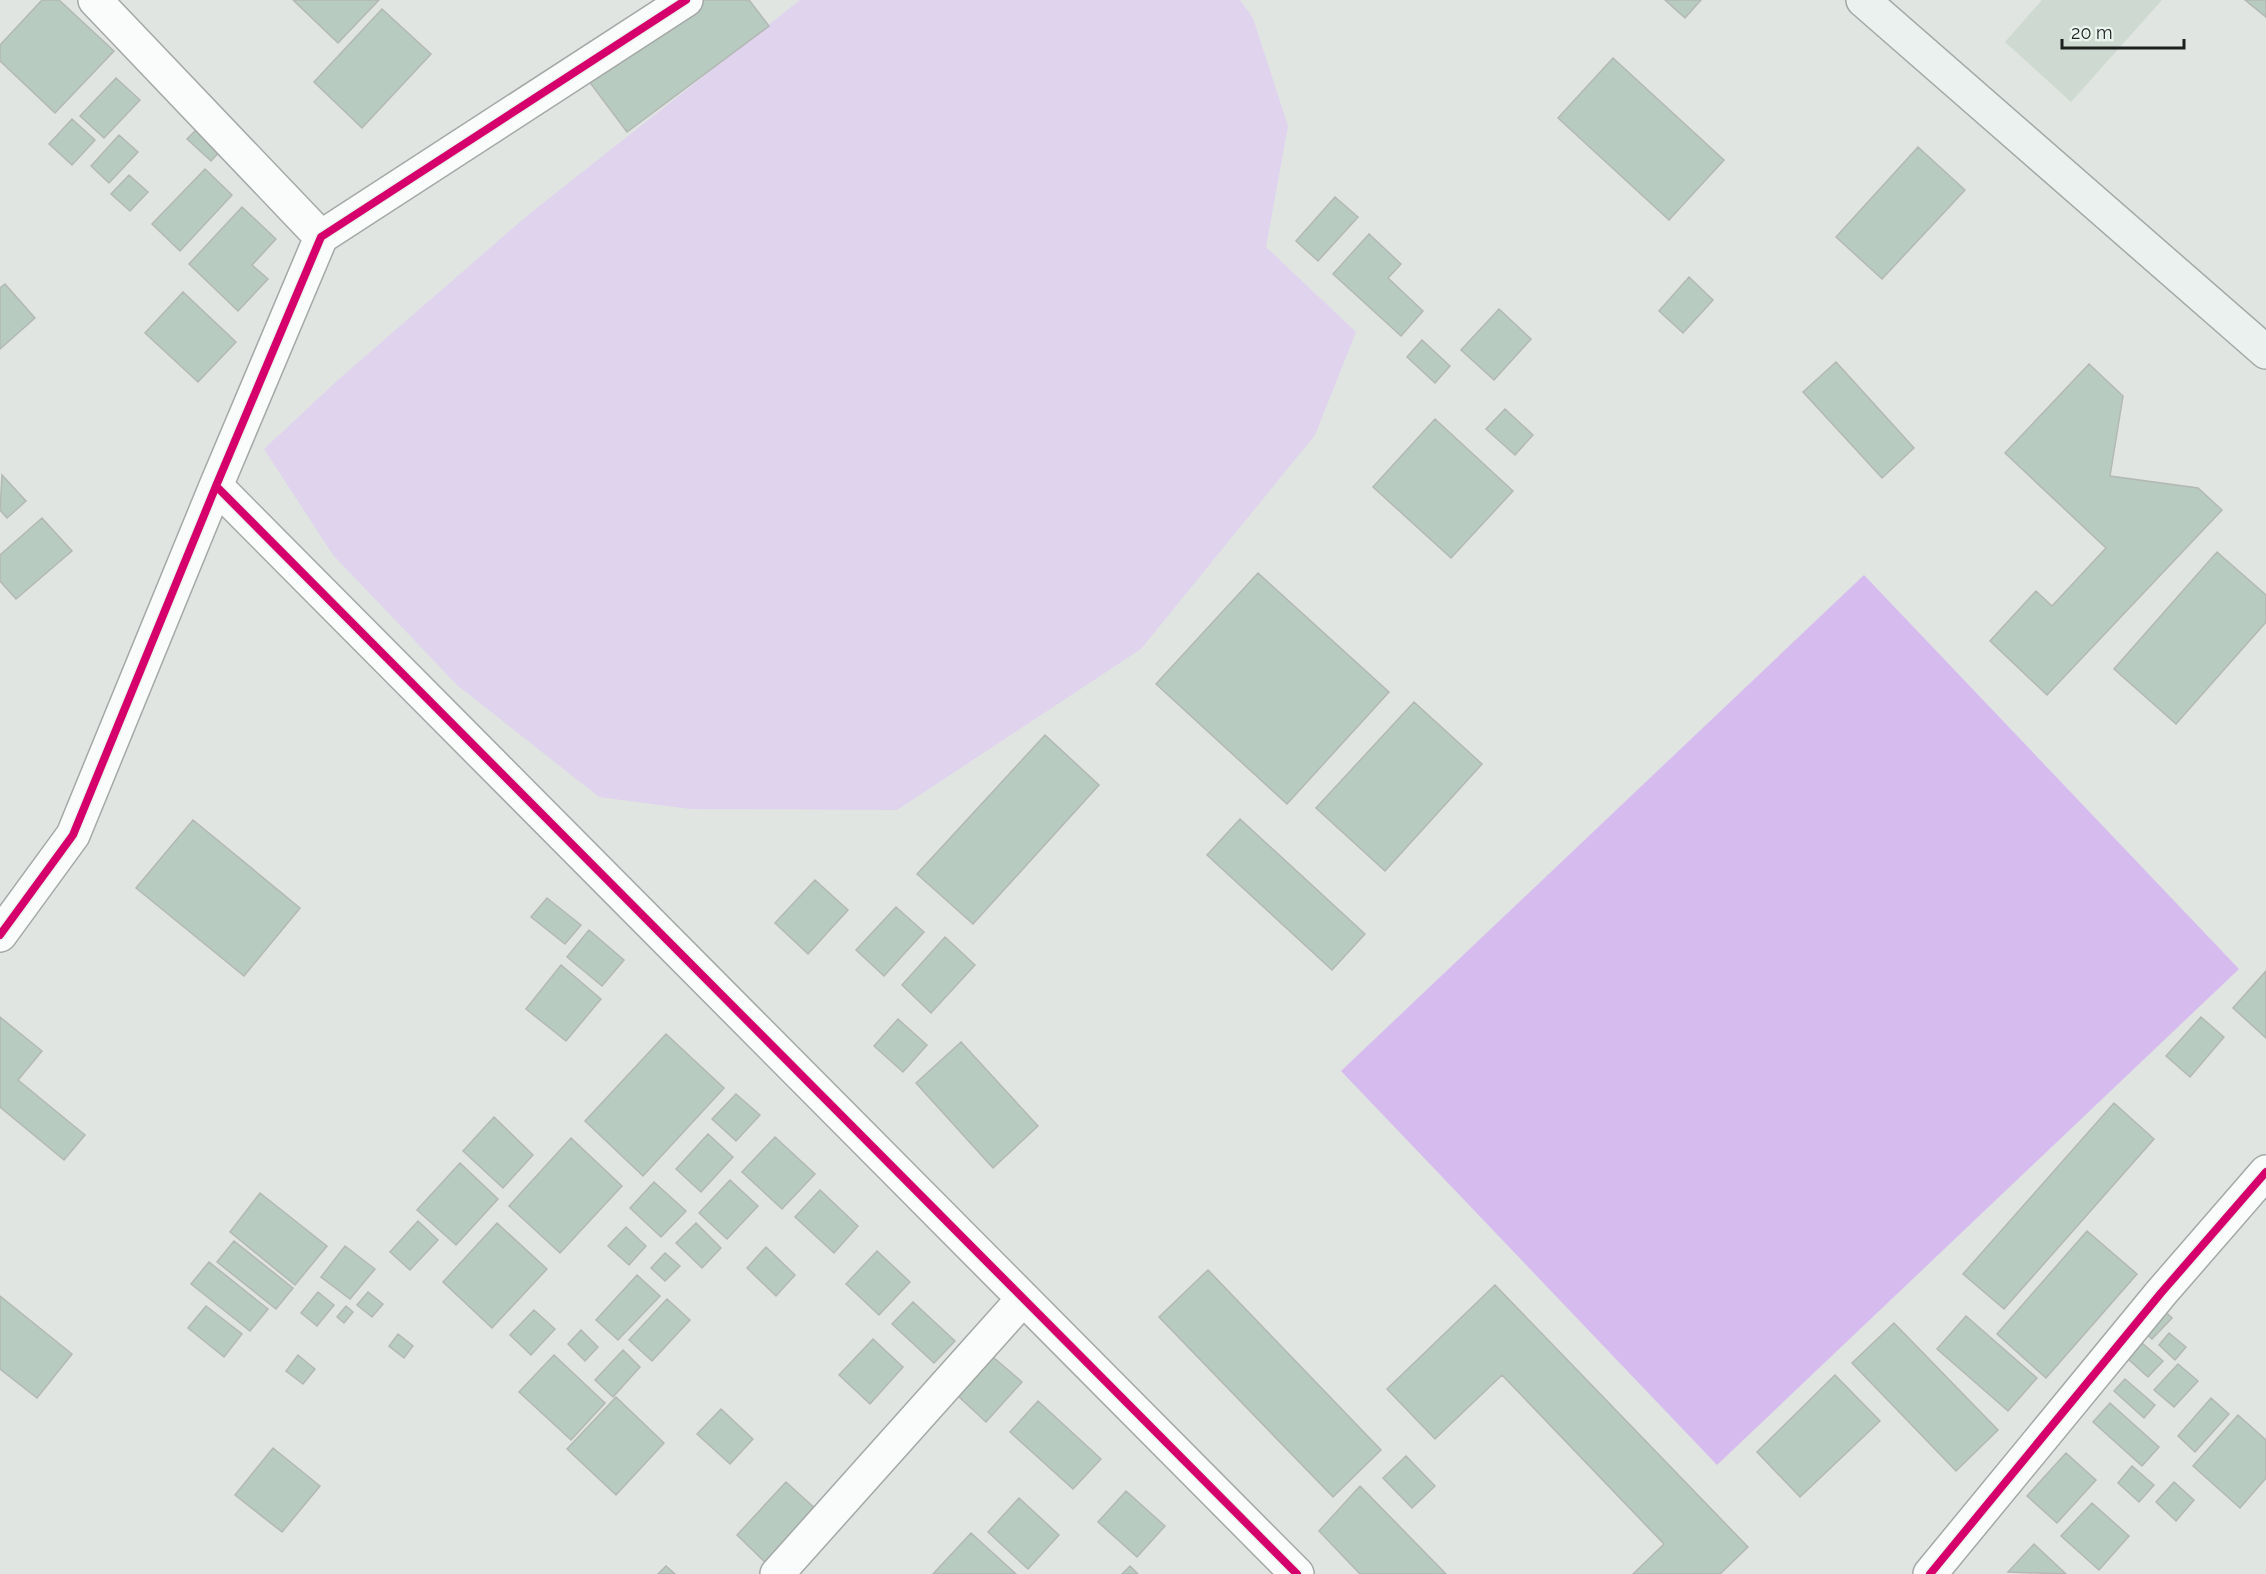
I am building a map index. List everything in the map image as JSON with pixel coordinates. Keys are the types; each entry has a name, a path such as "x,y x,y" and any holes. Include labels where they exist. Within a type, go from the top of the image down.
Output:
{"main road":[{"path":"1863,0 2266,352"}],"street":[{"path":"94,0 321,237"},
{"path":"0,935 73,835 321,237 686,0"},
{"path":"216,486 1297,1574"},
{"path":"1930,1574 2161,1293 2266,1172"},
{"path":"777,1574 1023,1299"}],"shaded area":[{"path":"800,0 1240,0 1253,18 1288,126 1266,247 1356,332 1315,435 1141,649 897,810 690,809 599,797 457,685 333,555 264,449 339,379 528,215"},
{"path":"2042,0 2162,0 2071,102 2005,42"},
{"path":"1864,575 2239,969 1717,1465 1341,1071"}],"building":[{"path":"42,0 59,0 114,51 55,113 0,61 0,45"},
{"path":"293,0 379,0 338,43"},
{"path":"696,0 749,0 769,26 627,132 588,80"},
{"path":"1665,0 1701,0 1685,18"},
{"path":"2245,0 2266,0 2266,17"},
{"path":"382,9 431,54 362,128 314,82"},
{"path":"1613,58 1724,160 1669,220 1558,118"},
{"path":"116,78 140,100 104,138 80,116"},
{"path":"72,119 95,140 72,165 49,144"},
{"path":"200,126 223,148 211,161 187,139"},
{"path":"119,135 138,152 109,183 91,166"},
{"path":"1918,147 1965,190 1882,279 1836,237"},
{"path":"205,169 232,195 180,251 152,224"},
{"path":"129,175 148,192 130,211 111,194"},
{"path":"1335,197 1358,217 1318,261 1296,241"},
{"path":"242,207 276,239 252,265 268,279 238,311 189,264"},
{"path":"1369,234 1401,264 1388,278 1423,311 1401,336 1333,274"},
{"path":"1689,277 1713,300 1683,333 1659,311"},
{"path":"5,284 35,318 0,349 0,288"},
{"path":"183,292 236,342 198,382 145,333"},
{"path":"1499,309 1531,339 1494,380 1461,350"},
{"path":"1422,340 1450,366 1435,383 1407,357"},
{"path":"1836,362 1914,448 1882,478 1803,392"},
{"path":"2089,364 2123,396 2110,476 2198,488 2222,510 2047,695 1990,641 2036,591 2052,606 2106,548 2005,453"},
{"path":"1505,409 1533,435 1515,455 1486,429"},
{"path":"1435,419 1513,491 1451,558 1373,487"},
{"path":"2,475 26,501 7,518 0,510"},
{"path":"42,518 72,551 16,599 0,581 0,555"},
{"path":"2217,552 2266,595 2266,622 2176,724 2114,669"},
{"path":"1258,573 1389,692 1287,804 1156,684"},
{"path":"1414,702 1482,764 1385,871 1316,808"},
{"path":"1045,735 1099,785 973,924 917,874"},
{"path":"1240,819 1365,934 1332,970 1207,855"},
{"path":"193,820 300,908 244,976 136,888"},
{"path":"815,880 848,910 808,954 775,923"},
{"path":"547,898 581,925 565,944 531,917"},
{"path":"896,907 924,932 884,976 856,950"},
{"path":"589,930 624,960 602,986 567,957"},
{"path":"945,937 975,965 931,1013 902,985"},
{"path":"561,965 601,999 566,1041 526,1009"},
{"path":"2266,971 2266,1038 2233,1008"},
{"path":"0,1017 42,1051 18,1080 85,1135 64,1160 0,1107"},
{"path":"2201,1017 2224,1037 2190,1077 2166,1056"},
{"path":"898,1019 927,1045 903,1072 874,1046"},
{"path":"666,1034 724,1088 643,1176 585,1121"},
{"path":"961,1042 1038,1126 993,1168 916,1083"},
{"path":"736,1094 760,1115 736,1141 712,1119"},
{"path":"2114,1103 2154,1139 2004,1309 1963,1274"},
{"path":"494,1117 533,1155 503,1188 463,1151"},
{"path":"708,1134 733,1157 701,1192 676,1169"},
{"path":"775,1137 815,1174 782,1209 742,1172"},
{"path":"571,1138 622,1186 560,1253 509,1206"},
{"path":"460,1163 498,1199 456,1245 417,1210"},
{"path":"730,1180 758,1206 727,1239 699,1213"},
{"path":"654,1182 686,1211 661,1237 630,1208"},
{"path":"820,1190 858,1226 834,1253 795,1217"},
{"path":"260,1193 327,1246 295,1285 230,1232"},
{"path":"418,1221 438,1240 410,1270 390,1252"},
{"path":"497,1223 547,1269 492,1328 443,1282"},
{"path":"696,1223 721,1248 702,1268 676,1243"},
{"path":"626,1227 646,1246 629,1265 608,1246"},
{"path":"2087,1231 2137,1274 2046,1378 1997,1334"},
{"path":"234,1241 293,1288 276,1309 217,1262"},
{"path":"345,1246 375,1269 350,1299 321,1277"},
{"path":"766,1247 795,1275 776,1296 747,1268"},
{"path":"877,1251 910,1282 879,1315 846,1284"},
{"path":"665,1253 680,1266 665,1281 651,1268"},
{"path":"209,1262 268,1309 250,1331 191,1284"},
{"path":"1208,1270 1381,1450 1333,1497 1159,1317"},
{"path":"637,1275 660,1296 618,1340 596,1320"},
{"path":"1495,1285 1748,1547 1720,1574 1633,1574 1664,1544 1502,1375 1435,1439 1387,1389"},
{"path":"318,1292 334,1305 317,1326 301,1313"},
{"path":"368,1292 383,1304 372,1317 357,1305"},
{"path":"0,1296 72,1354 37,1398 0,1369"},
{"path":"667,1299 690,1320 652,1361 629,1340"},
{"path":"913,1302 955,1341 934,1363 892,1324"},
{"path":"206,1306 242,1334 224,1357 188,1328"},
{"path":"346,1306 353,1312 344,1323 337,1317"},
{"path":"2161,1308 2172,1318 2152,1339 2142,1330"},
{"path":"534,1310 555,1329 531,1355 510,1335"},
{"path":"1966,1316 2037,1378 2008,1411 1937,1349"},
{"path":"1894,1323 1998,1430 1956,1471 1852,1363"},
{"path":"581,1330 598,1347 585,1361 568,1344"},
{"path":"2169,1333 2186,1347 2175,1360 2159,1345"},
{"path":"398,1334 413,1346 404,1358 389,1346"},
{"path":"873,1339 903,1367 870,1404 839,1375"},
{"path":"2142,1343 2163,1361 2148,1377 2128,1359"},
{"path":"623,1350 640,1367 613,1397 595,1380"},
{"path":"298,1355 315,1369 303,1384 286,1371"},
{"path":"554,1355 605,1403 571,1440 519,1392"},
{"path":"993,1357 1022,1382 986,1422 957,1395"},
{"path":"2178,1364 2198,1381 2174,1407 2154,1390"},
{"path":"1835,1375 1880,1421 1800,1497 1757,1452"},
{"path":"2125,1379 2155,1405 2144,1418 2114,1391"},
{"path":"616,1397 664,1443 616,1495 567,1449"},
{"path":"2211,1398 2229,1414 2195,1452 2178,1436"},
{"path":"1038,1401 1101,1459 1073,1489 1010,1432"},
{"path":"2110,1403 2159,1447 2142,1466 2093,1422"},
{"path":"721,1409 753,1439 730,1464 697,1434"},
{"path":"2238,1415 2266,1440 2266,1478 2240,1508 2193,1466"},
{"path":"273,1448 320,1486 282,1532 235,1495"},
{"path":"2066,1453 2096,1480 2057,1523 2027,1496"},
{"path":"1406,1456 1435,1486 1412,1508 1383,1478"},
{"path":"2132,1466 2154,1485 2139,1502 2118,1483"},
{"path":"786,1482 818,1511 768,1565 737,1535"},
{"path":"2174,1482 2194,1500 2176,1521 2156,1502"},
{"path":"1360,1486 1446,1574 1360,1574 1319,1531"},
{"path":"1126,1491 1165,1526 1137,1557 1098,1522"},
{"path":"1019,1498 1059,1535 1028,1569 988,1532"},
{"path":"2092,1503 2129,1536 2099,1570 2061,1536"},
{"path":"971,1533 1016,1574 933,1574"},
{"path":"2034,1544 2066,1574 2008,1572"},
{"path":"666,1566 675,1574 658,1574"},
{"path":"1130,1566 1138,1574 1122,1574"}],"cycle path":[{"path":"0,935 73,835 321,237 686,0"},
{"path":"216,486 1297,1574"},
{"path":"1930,1574 2161,1293 2266,1172"}]}
